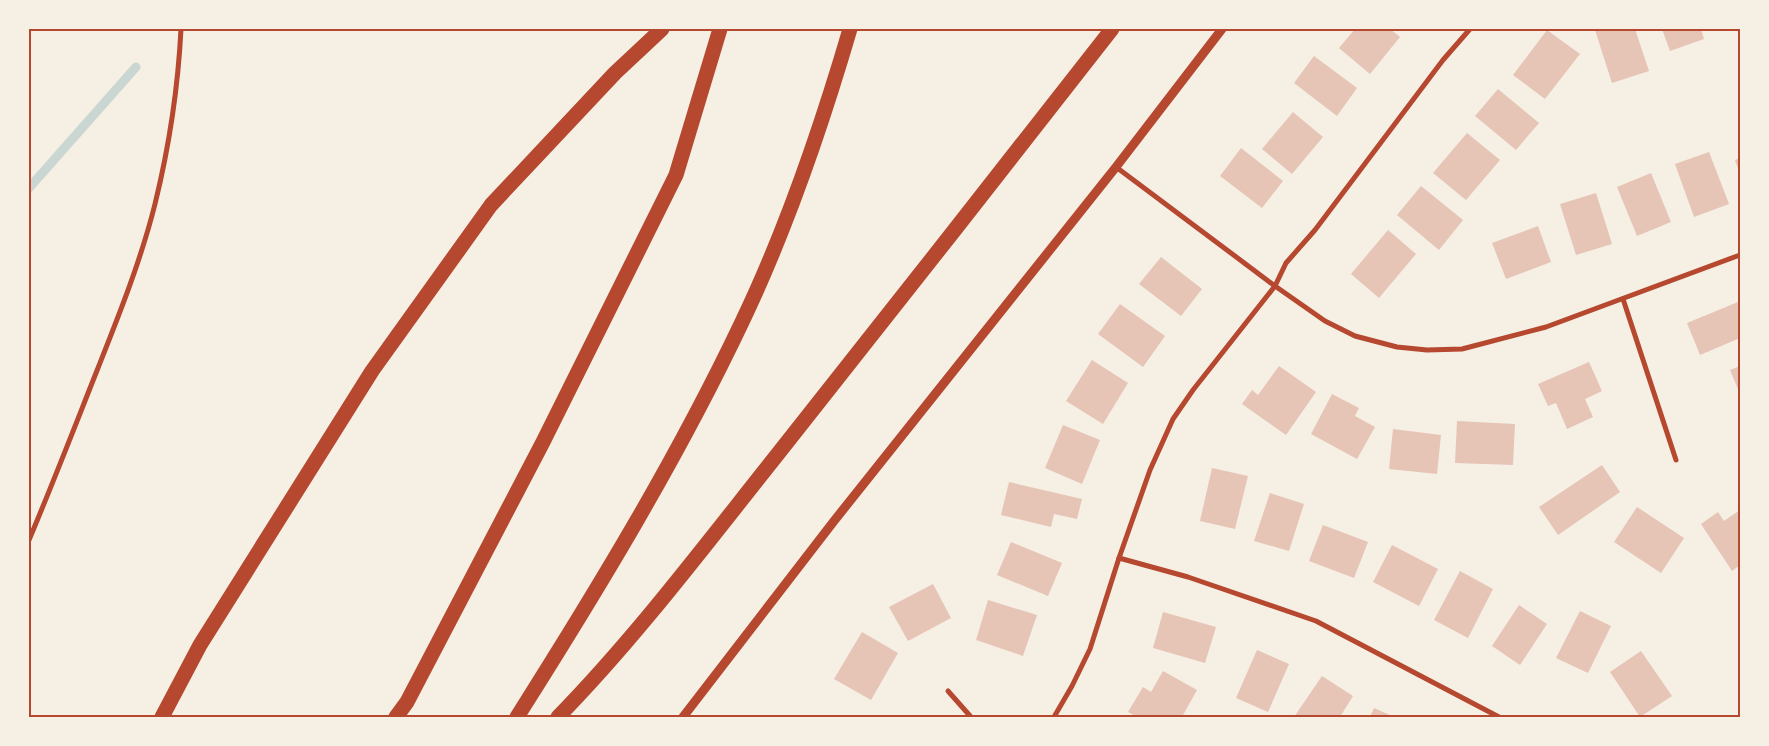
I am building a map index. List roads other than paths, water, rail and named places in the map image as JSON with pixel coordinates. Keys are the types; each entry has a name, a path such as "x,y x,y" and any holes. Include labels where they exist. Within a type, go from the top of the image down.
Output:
{"highway":[{"path":"162,717 200,645 372,370 491,205 616,73 662,29"},
{"path":"396,717 407,702 543,442 676,175 720,29"},
{"path":"517,717 578,622 692,424 742,321 768,264 813,147 835,82 850,29"},
{"path":"558,717 588,686 665,595 905,294 1112,29"}],"street":[{"path":"29,540 129,290 154,206 164,164 174,104 180,63 181,29"},
{"path":"683,717 834,521 1116,167 1222,29"},
{"path":"1054,717 1090,649 1150,470 1173,419 1193,390 1275,286 1286,263 1315,230 1443,60 1470,29"},
{"path":"1116,167 1325,321 1354,336 1397,347 1427,350 1462,349 1546,327 1740,255"},
{"path":"1623,299 1676,460"},
{"path":"1119,558 1188,578 1316,621 1499,717"},
{"path":"948,691 970,717"}],"waterway":[{"path":"29,188 136,67"}]}
